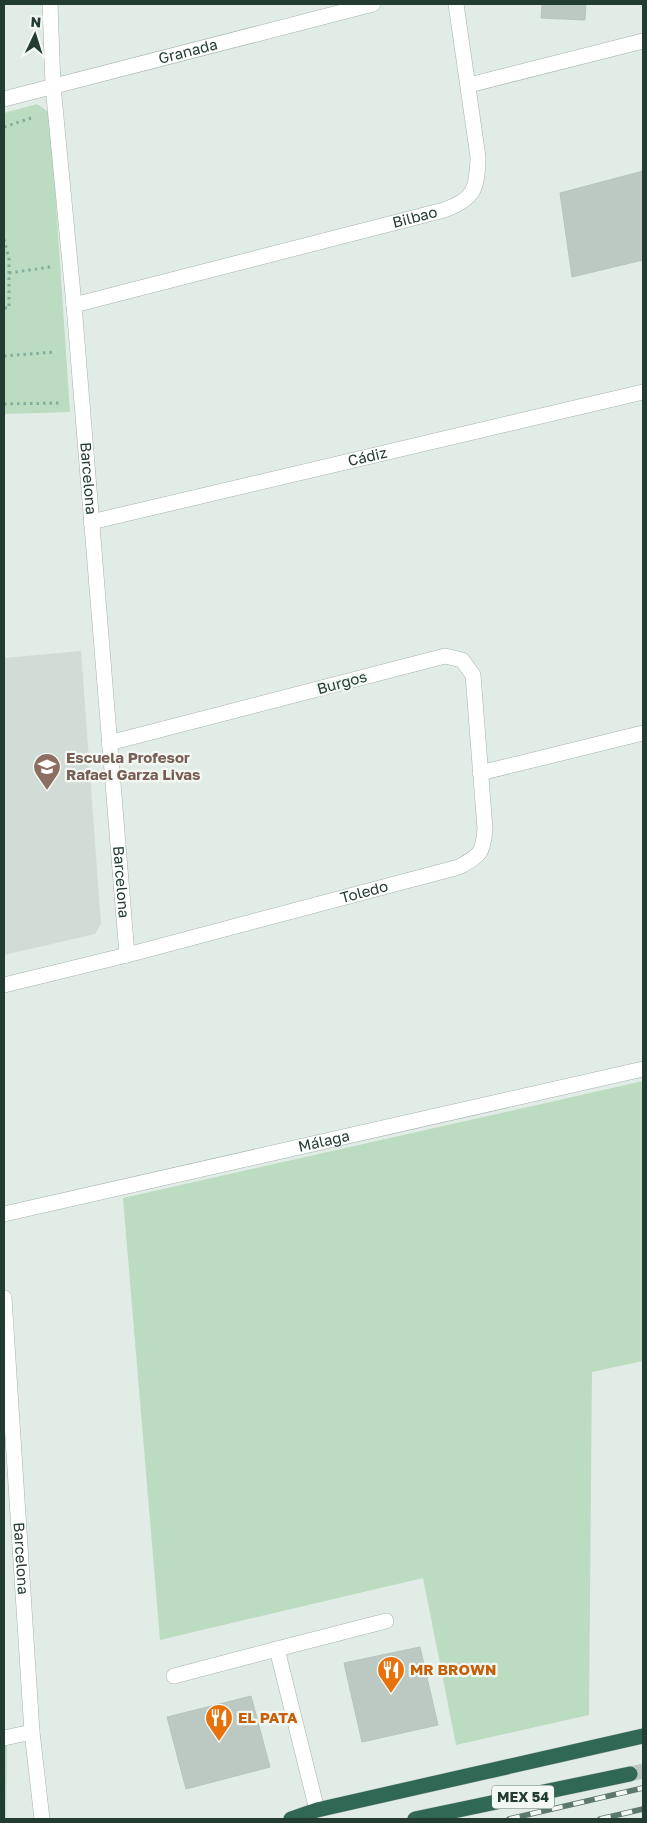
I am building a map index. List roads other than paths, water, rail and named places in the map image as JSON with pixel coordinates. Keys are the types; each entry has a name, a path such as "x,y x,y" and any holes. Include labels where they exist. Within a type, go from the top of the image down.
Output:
{"highway":[{"path":"290,1819 317,1810 643,1736"},
{"name":"MEX 54","path":"416,1819 630,1774"}],"street":[{"name":"Barcelona","path":"50,4 53,86 74,305 127,955"},
{"name":"Granada","path":"4,99 373,4"},
{"path":"456,4 469,86 643,40"},
{"name":"Bilbao","path":"74,305 460,204 472,193 478,177 478,157 469,86"},
{"name":"Cádiz","path":"91,522 643,392"},
{"name":"Burgos","path":"109,744 444,656 462,660 473,675 480,773"},
{"path":"480,773 643,734"},
{"name":"Toledo","path":"4,985 127,955 459,867 477,857 484,845 485,829 480,773"},
{"name":"Málaga","path":"4,1214 643,1068"},
{"name":"Barcelona","path":"4,1298 32,1732 42,1819"},
{"path":"174,1676 386,1621"},
{"path":"277,1649 317,1810"},
{"path":"4,1738 32,1732"}],"tunnel":[{"path":"630,1774 643,1771"}],"railway":[{"path":"509,1819 643,1788"},
{"path":"600,1819 643,1809"}],"place":[{"name":"Escuela Profesor Rafael Garza Livas","path":"47,791"},
{"name":"MR BROWN","path":"391,1694"},
{"name":"EL PATA","path":"219,1742"}]}
